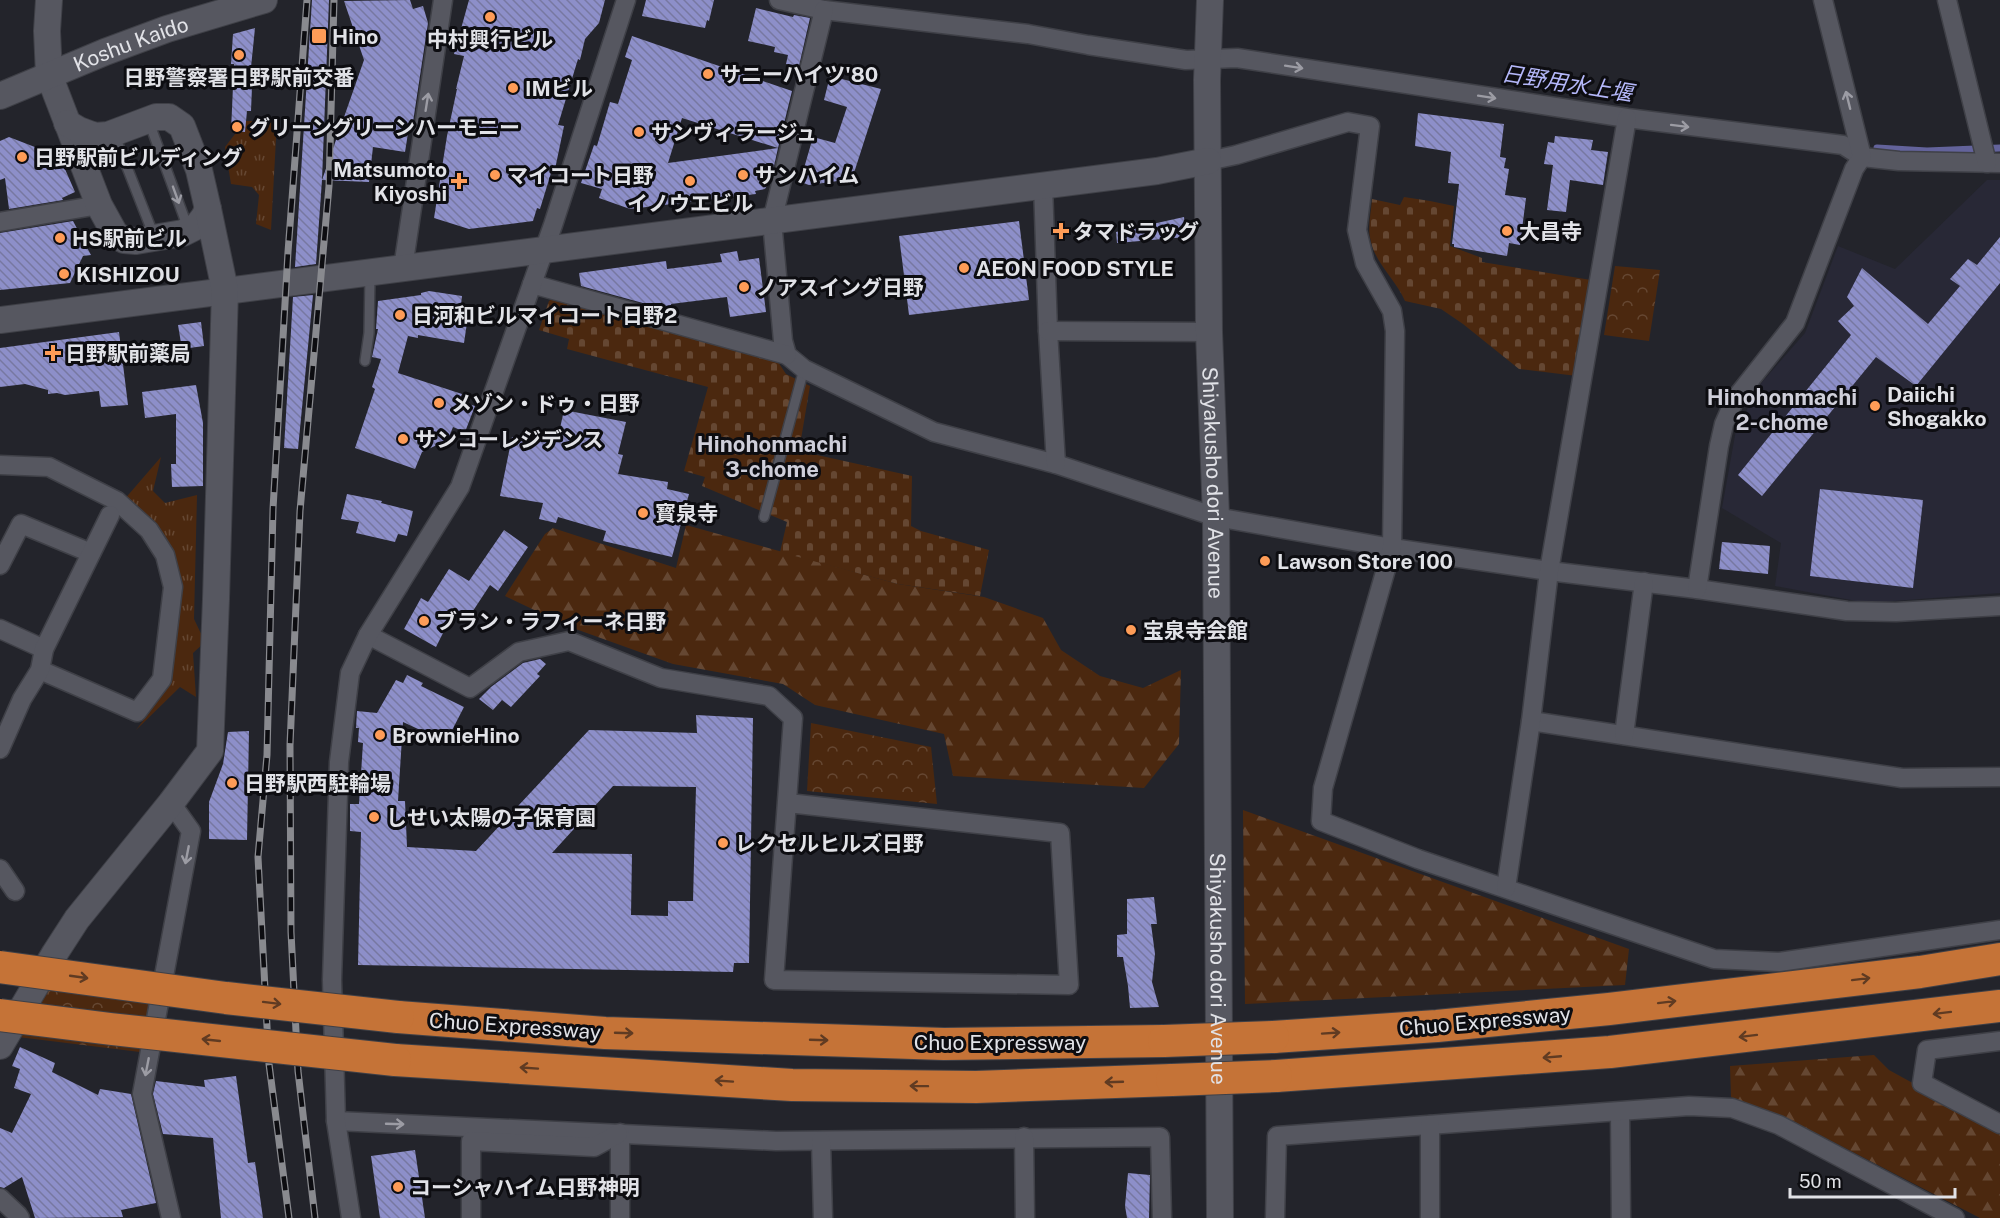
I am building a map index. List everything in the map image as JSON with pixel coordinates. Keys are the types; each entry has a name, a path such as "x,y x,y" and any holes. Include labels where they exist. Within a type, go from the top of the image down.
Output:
{"highway":[{"name":"Chuo Expressway","path":"0,967 226,998 398,1017 605,1032 944,1044 1164,1041 1273,1037 1437,1026 1609,1009 1920,972 2000,959"},
{"name":"Chuo Expressway","path":"0,1015 395,1060 792,1085 976,1087 1276,1076 1610,1052 2000,1006"}],"street":[{"path":"49,0 47,31 49,75 95,194 116,234 124,240 155,238 186,232 197,226 208,208"},
{"name":"Koshu Kaido","path":"0,96 167,29 264,0"},
{"path":"404,256 443,0"},
{"path":"351,1218 336,1121 332,980 339,762 350,673 368,635 460,487 544,250 626,0"},
{"path":"779,0 824,10 1028,34 1186,60 1237,58 1627,118 1843,146 1862,157 1899,161 1989,156 1947,0"},
{"name":"Shiyakusho dori Avenue","path":"1210,0 1208,59 1209,332 1216,517 1220,1218"},
{"path":"1697,589 1724,424 1735,399 1795,323 1854,170 1862,157 1823,0"},
{"path":"787,355 783,341 772,221 824,10"},
{"path":"0,1046 77,918 210,752 225,290 208,208 199,170 182,126 169,117 156,117 111,134 95,136 67,123"},
{"path":"1506,888 1531,721 1549,572 1627,118"},
{"path":"0,320 370,272 404,256 544,250 1157,171 1236,155 1348,122 1370,126 1357,230 1365,263 1392,310 1395,331 1392,548 1323,788 1321,821 1418,859 1714,958 1779,962 2000,930"},
{"path":"95,194 94,166 111,134"},
{"path":"1043,185 1047,331 1056,464"},
{"path":"0,222 74,211 95,194"},
{"path":"186,232 210,245 218,254"},
{"path":"532,284 787,355 804,369 934,432 1056,464 1216,517 1392,548 1549,572 1644,582 1847,611 1896,612 2000,606"},
{"path":"1047,331 1209,332"},
{"path":"0,465 49,467 117,501 149,530 165,555 174,587 162,679 137,712 40,670"},
{"path":"0,749 22,699 40,670 44,649 110,515"},
{"path":"0,565 21,524 91,553"},
{"path":"1624,735 1644,582"},
{"path":"0,629 44,649"},
{"path":"368,635 470,688 519,652 569,641 661,678 769,696 793,718 774,980 1069,985 1059,833 788,803"},
{"path":"1531,721 1902,778 2000,777"},
{"path":"171,803 191,831 142,1094 171,1218"},
{"path":"0,869 15,891"},
{"path":"2000,1041 1927,1050 1922,1083 2000,1124"},
{"path":"1275,1218 1277,1136 1689,1106 1732,1107 1779,1125 1955,1218"},
{"path":"1620,1112 1621,1218"},
{"path":"336,1121 776,1141 1160,1137 1162,1218"},
{"path":"1430,1125 1430,1218"},
{"path":"471,1218 471,1141 594,1147 620,1133"},
{"path":"620,1133 620,1218"},
{"path":"1024,1137 1025,1218"},
{"path":"821,1141 823,1218"},
{"path":"0,1198 20,1218"}],"lane":[{"path":"148,120 186,232"},
{"path":"111,134 155,238"},
{"path":"365,361 369,333 370,272"},
{"path":"764,517 804,369"}],"shaded area":[{"name":"Daiichi Shogakko","path":"1987,180 2000,180 2000,593 1867,603 1775,586 1781,543 1722,508 1736,430 1762,382 1805,333 1838,246 1895,269"}],"green space":[{"path":"245,121 277,121 271,230 256,224 259,195 252,187 231,184 225,147"},
{"path":"1404,197 1454,206 1450,246 1482,258 1482,262 1591,280 1577,376 1519,369 1441,309 1405,301 1377,258 1369,231 1372,199 1400,205"},
{"path":"1615,266 1660,270 1649,341 1604,335"},
{"path":"558,295 774,356 786,374 810,386 799,451 912,476 911,526 921,531 989,550 980,596 898,584 780,552 787,522 702,486 705,477 684,471 708,387 567,349 569,339 539,330 549,301"},
{"path":"161,457 153,491 165,503 197,495 194,619 205,642 193,653 196,697 180,687 136,730 170,685 169,672 177,592 123,501"},
{"path":"686,525 898,584 984,597 1043,618 1061,650 1100,676 1143,688 1181,670 1179,744 1144,788 953,776 944,734 815,705 783,684 673,664 570,627 505,596 545,534 553,528 676,568"},
{"path":"811,723 931,747 937,804 807,791"},
{"path":"1243,810 1629,949 1625,985 1245,1004"},
{"path":"52,965 159,979 140,1052 18,1037"},
{"path":"1874,1055 1889,1070 2000,1131 2000,1218 1980,1218 1816,1133 1731,1097 1730,1066"}],"building":[{"path":"312,0 329,0 322,180 316,264 295,267"},
{"path":"410,0 413,9 423,6 428,23 413,122 409,127 405,152 373,147 369,182 322,180 364,60 344,1"},
{"path":"469,0 605,0 599,23 585,39 580,60 578,59 558,125 564,126 554,174 551,173 540,209 537,208 533,221 469,229 434,218 447,136 464,56 454,54"},
{"path":"646,0 714,0 705,28 642,16"},
{"path":"756,8 793,17 794,15 810,18 799,66 786,64 788,55 774,52 775,47 748,41"},
{"path":"255,28 249,87 252,87 251,111 247,111 245,132 231,131 233,34"},
{"path":"632,36 792,91 772,175 765,189 755,191 756,194 630,209 599,198 602,189 581,183 594,145 597,146 610,102 618,104 632,60 625,57","holes":["682,118 778,148 668,163"]},
{"path":"830,76 881,89 852,179 809,185 800,182 813,137 835,143 847,107 824,100"},
{"path":"1418,113 1504,124 1500,157 1506,158 1504,168 1509,169 1505,195 1526,198 1520,245 1509,243 1507,256 1454,247 1452,244 1459,184 1448,183 1451,152 1415,146"},
{"path":"1555,136 1593,140 1591,150 1608,152 1603,185 1570,180 1566,212 1547,210 1553,165 1544,164 1548,142 1554,143"},
{"path":"9,137 40,149 48,166 61,160 75,192 62,198 63,200 9,209 5,178 0,180 0,141"},
{"path":"1184,217 1186,237 1117,243 1116,232"},
{"path":"73,221 91,255 83,256 70,283 0,290 0,233"},
{"path":"1019,221 1029,300 909,315 899,236"},
{"path":"2000,237 2000,283 1916,386 1876,357 1762,496 1738,475 1851,335 1838,321 1854,306 1847,297 1862,268 1928,324 1960,286 1950,279 1968,259 1977,265"},
{"path":"737,251 739,261 759,258 766,312 730,317 727,297 671,304 672,311 581,286 579,273 666,261 667,269 722,262 720,254"},
{"path":"429,291 462,296 462,315 468,316 464,343 418,335 418,338 408,336 398,373 462,394 459,401 475,406 465,432 453,427 445,447 437,445 422,452 415,469 355,448 375,389 372,387 381,359 372,357 378,329 376,329 378,301 421,295"},
{"path":"313,295 298,449 284,448 293,297"},
{"path":"201,322 204,346 182,349 178,325"},
{"path":"119,332 128,405 101,407 99,391 65,395 48,394 48,390 25,384 0,387 0,348"},
{"path":"196,385 203,423 203,486 172,487 171,464 176,464 176,414 145,418 142,392"},
{"path":"564,410 626,422 618,454 623,455 618,474 668,482 667,489 689,494 672,557 603,541 606,531 558,517 556,523 539,519 543,503 500,496 512,437 539,442 540,438 557,442"},
{"path":"1820,489 1923,500 1913,588 1810,576"},
{"path":"347,494 382,501 381,503 413,511 407,536 398,534 395,542 356,533 359,522 341,519"},
{"path":"504,530 528,547 498,591 490,585 469,617 455,609 436,647 404,629 421,598 428,602 449,569 469,581"},
{"path":"1722,542 1770,546 1768,574 1719,569"},
{"path":"540,659 546,664 537,674 540,676 511,707 502,700 493,710 479,699 523,663"},
{"name":"レクセルヒルズ日野","path":"407,675 423,683 421,686 464,707 446,742 403,722 398,801 405,801 407,847 476,851 589,730 697,733 696,715 753,718 749,963 734,963 733,972 358,965 361,832 350,831 350,804 359,804 363,743 358,742 357,711 377,713 396,680 403,683","holes":["613,786 696,787 693,901 668,901 668,916 631,915 632,854 552,853"]},
{"name":"日野駅西駐輪場","path":"249,731 247,840 209,839 209,802 223,764 228,732"},
{"path":"1154,897 1157,924 1151,924 1155,954 1152,982 1159,1007 1130,1008 1123,957 1117,957 1117,935 1127,934 1127,899"},
{"path":"20,1047 55,1063 52,1072 98,1095 100,1089 131,1094 156,1203 121,1210 123,1217 35,1218 22,1177 4,1188 0,1187 0,1128 12,1133 31,1094 14,1088 20,1069 12,1066"},
{"path":"236,1076 248,1163 255,1162 263,1218 221,1218 213,1138 163,1134 153,1094 156,1081 205,1087 204,1080"},
{"name":"コーシャハイム日野神明","path":"415,1150 425,1218 380,1218 371,1156"},
{"path":"1128,1173 1150,1175 1149,1218 1127,1218 1125,1206"}],"waterway":[{"name":"日野用水上堰","path":"1877,148 1927,151 2000,148"}],"railway":[{"path":"289,1218 269,1064 258,857 267,755 273,509 288,252 307,0"},
{"path":"315,1218 298,1071 291,932 290,745 300,511 329,186 334,0"}],"place":[{"name":"中村興行ビル","path":"490,17"},
{"name":"Hino","path":"319,36"},
{"name":"日野警察署日野駅前交番","path":"239,55"},
{"name":"サニーハイツ'80","path":"708,74"},
{"name":"IMビル","path":"513,88"},
{"name":"グリーングリーンハーモニー","path":"237,127"},
{"name":"サンヴィラージュ","path":"639,132"},
{"name":"日野駅前ビルディング","path":"22,157"},
{"name":"マイコート日野","path":"495,175"},
{"name":"サンハイム","path":"743,175"},
{"name":"Matsumoto Kiyoshi","path":"459,181"},
{"name":"イノウエビル","path":"690,181"},
{"name":"タマドラッグ","path":"1061,231"},
{"name":"大昌寺","path":"1507,231"},
{"name":"HS駅前ビル","path":"60,238"},
{"name":"AEON FOOD STYLE","path":"964,268"},
{"name":"KISHIZOU","path":"64,274"},
{"name":"ノアスイング日野","path":"744,287"},
{"name":"日河和ビルマイコート日野2","path":"400,315"},
{"name":"日野駅前薬局","path":"53,353"},
{"name":"メゾン・ドゥ・日野","path":"439,403"},
{"name":"Daiichi Shogakko","path":"1875,406"},
{"name":"サンコーレジデンス","path":"403,439"},
{"name":"寳泉寺","path":"643,513"},
{"name":"Lawson Store 100","path":"1265,561"},
{"name":"ブラン・ラフィーネ日野","path":"424,621"},
{"name":"宝泉寺会館","path":"1131,630"},
{"name":"BrownieHino","path":"380,735"},
{"name":"日野駅西駐輪場","path":"232,783"},
{"name":"しせい太陽の子保育園","path":"374,817"},
{"name":"レクセルヒルズ日野","path":"723,843"},
{"name":"コーシャハイム日野神明","path":"398,1187"}],"district":[{"name":"Hinohonmachi 2-chome","path":"1782,410"},
{"name":"Hinohonmachi 3-chome","path":"772,456"}]}
